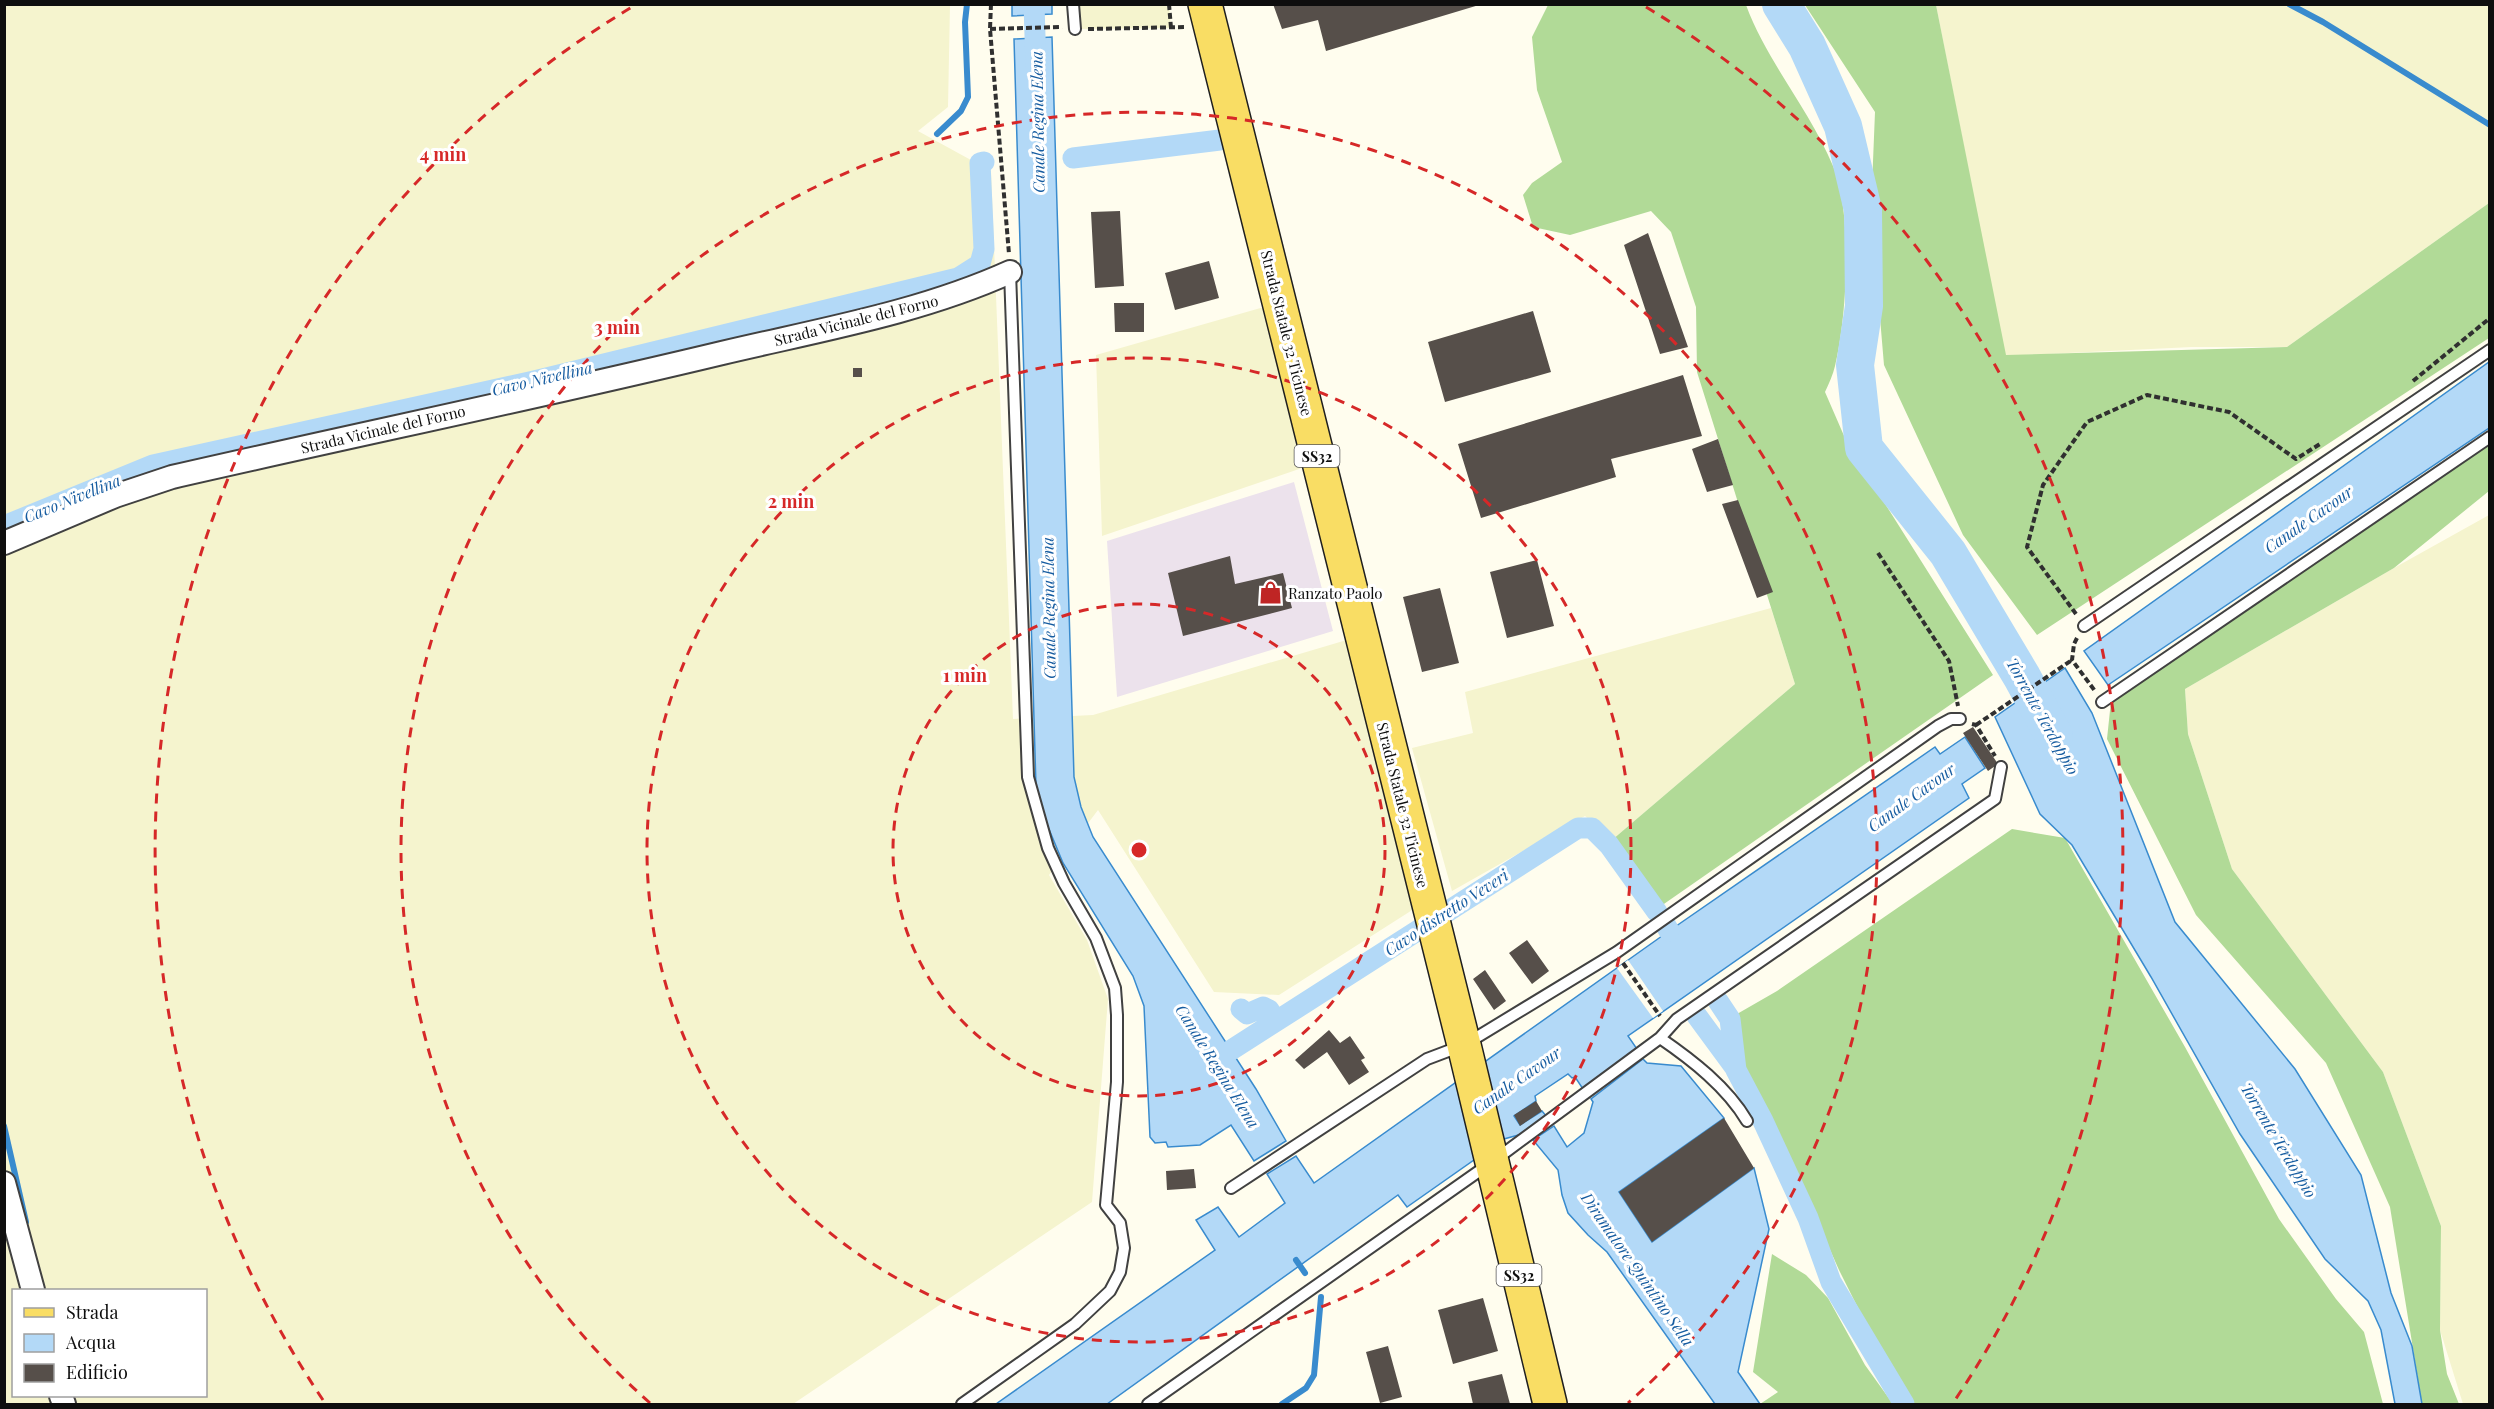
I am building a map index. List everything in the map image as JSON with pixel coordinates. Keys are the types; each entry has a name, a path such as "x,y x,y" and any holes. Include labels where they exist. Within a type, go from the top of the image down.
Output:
{"main road":[{"name":"Strada Statale 32 Ticinese","path":"1207,15 1466,1055"},
{"name":"SS32","path":"1466,1055 1550,1404"}],"street":[{"name":"Strada Vicinale del Forno","path":"4,543 115,496 172,477 677,364 906,309 983,285 1011,272"},
{"path":"4,1183 33,1289"}],"lane":[{"path":"1073,4 1075,29"},
{"path":"962,1404 1084,1316 1110,1291 1120,1272 1124,1248 1120,1223 1106,1204 1117,1082 1115,988 1096,938 1064,883 1047,848 1028,777 1011,272"},
{"path":"2084,626 2490,350"},
{"path":"2102,702 2490,437"},
{"path":"1231,1188 1426,1059 1466,1055 1617,952 1938,726 1951,719 1960,719"},
{"path":"1148,1404 1490,1154 1660,1038 1677,1018 1995,799 2001,767"},
{"path":"1660,1038 1682,1053 1717,1085 1740,1109 1747,1121"}],"path":[{"path":"991,4 990,29 1011,272"},
{"path":"1168,4 1171,28"},
{"path":"1075,29 1171,28 1207,15"},
{"path":"990,29 1052,27"},
{"path":"2410,384 2490,318"},
{"path":"2102,702 2072,660 2074,644 2084,626 2027,547 2043,485 2087,422 2147,395 2229,412 2296,459 2325,441"},
{"path":"1878,553 1949,661 1960,719"},
{"path":"2001,767 1976,725 2072,660"},
{"path":"1623,963 1659,1014"}],"shaded area":[{"path":"1294,482 1333,631 1117,697 1107,541"}],"green space":[{"path":"5,5 950,5 948,107 918,131 991,171 1013,719 1093,715 1350,639 1417,907 1279,995 1214,992 1098,810 1049,875 1087,940 1108,999 1092,1202 793,1404 5,1404"},
{"path":"1075,5 1169,5 1171,28 1075,29"},
{"path":"1548,5 1746,5 1765,46 1824,145 1839,186 1846,236 1845,293 1839,345 1834,369 1825,392 1848,445 1993,675 1661,906 1612,840 1795,684 1697,372 1696,307 1671,232 1651,211 1570,235 1533,227 1523,195 1532,183 1562,162 1537,90 1532,37"},
{"path":"1805,5 1936,5 2006,355 2287,347 2489,203 2489,338 2037,635 1963,535 1884,365 1871,211 1875,112"},
{"path":"1936,5 2489,5 2489,203 2287,347 2192,347 2005,356"},
{"path":"1264,307 1302,468 1102,536 1096,355"},
{"path":"2489,442 2489,491 2394,568 2185,689 2188,734 2232,869 2383,1072 2441,1226 2440,1330 2447,1374 2459,1404 2422,1404 2390,1207 2326,1063 2196,915 2107,739 2111,701"},
{"path":"2489,515 2489,1404 2463,1404 2440,1330 2441,1226 2383,1072 2232,869 2188,734 2185,689"},
{"path":"1771,608 1795,684 1612,840 1585,816 1452,891 1412,748 1473,733 1465,692"},
{"path":"2012,829 2065,838 2185,1047 2279,1219 2336,1299 2364,1332 2383,1404 1913,1404 1909,1399 1875,1342 1839,1270 1794,1169 1743,1066 1737,1014 1777,991"},
{"path":"1772,1254 1806,1275 1828,1298 1865,1365 1893,1404 1760,1404 1778,1392 1753,1372"}],"water":[{"path":"1012,5 1052,5 1052,14 1012,16"},
{"path":"1052,37 1074,777 1081,807 1093,837 1256,1089 1286,1141 1254,1161 1231,1125 1200,1145 1168,1147 1166,1142 1155,1143 1150,1137 1144,1006 1133,976 1063,863 1046,822 1036,787 1014,39"},
{"name":"Canale Cavour","path":"2489,362 2489,428 2108,685 2084,651"},
{"path":"2065,668 2092,713 2175,922 2295,1069 2361,1175 2391,1293 2412,1346 2422,1404 2395,1404 2381,1330 2368,1301 2325,1259 2240,1134 2151,977 2072,845 2040,814 1995,717"},
{"name":"Canale Cavour","path":"1965,737 1985,768 1962,784 1969,798 1628,1036 1637,1049 1583,1089 1575,1077 1572,1078 1568,1074 1535,1096 1536,1101 1514,1116 1520,1125 1542,1111 1547,1117 1522,1134 1504,1139 1407,1207 1398,1195 1107,1404 996,1404 1215,1250 1196,1220 1218,1207 1239,1237 1285,1203 1267,1174 1296,1156 1314,1183 1669,931 1935,747 1940,754"},
{"name":"Diramatore Quintino Sella","path":"1643,1059 1647,1063 1681,1066 1724,1118 1619,1192 1652,1242 1754,1168 1769,1229 1738,1372 1760,1404 1715,1404 1607,1252 1568,1213 1558,1170 1533,1140 1554,1126 1567,1147 1584,1133 1593,1102 1591,1099"}],"pier":[{"path":"1628,960 1663,1011 1653,1018 1617,968"}],"building":[{"path":"1273,4 1479,5 1326,51 1318,20 1282,29"},
{"path":"1120,211 1124,286 1095,288 1091,212"},
{"path":"1648,233 1688,347 1660,354 1624,245"},
{"path":"1209,261 1219,298 1175,310 1165,273"},
{"path":"1114,303 1144,303 1144,332 1115,332"},
{"path":"1533,311 1551,372 1445,402 1428,342"},
{"path":"853,368 862,368 862,377 853,377"},
{"path":"1683,375 1702,436 1611,459 1616,477 1481,518 1458,444"},
{"path":"1718,439 1733,485 1707,492 1692,449"},
{"path":"1738,500 1773,592 1757,598 1722,504"},
{"path":"1230,556 1235,584 1283,573 1292,608 1183,636 1168,573"},
{"path":"1537,560 1554,626 1507,638 1490,572"},
{"path":"1440,588 1459,663 1422,672 1403,597"},
{"path":"1973,727 1998,764 1988,771 1963,733"},
{"path":"1527,940 1549,971 1532,984 1509,953"},
{"path":"1485,970 1506,1001 1494,1010 1473,979"},
{"path":"1329,1030 1340,1043 1350,1036 1365,1058 1361,1060 1369,1072 1349,1085 1327,1052 1304,1069 1295,1060"},
{"path":"1536,1101 1542,1111 1520,1126 1514,1115"},
{"path":"1724,1118 1754,1168 1652,1242 1619,1192"},
{"path":"1194,1169 1196,1188 1167,1190 1166,1171"},
{"path":"1483,1298 1498,1351 1453,1364 1438,1310"},
{"path":"1388,1346 1402,1397 1380,1403 1366,1352"},
{"path":"1502,1374 1510,1404 1473,1404 1468,1382"}],"waterway":[{"path":"937,134 961,111 968,97 965,22 967,4"},
{"name":"Canale Regina Elena","path":"1034,4 1036,67"},
{"name":"Torrente Terdoppio","path":"1781,4 1807,46 1843,126 1863,210 1864,306 1855,365 1864,448 1948,553 2022,677 2054,736"},
{"path":"2289,4 2323,22 2490,125"},
{"path":"1073,158 1220,140"},
{"name":"Cavo Nivellina","path":"4,526 153,465 534,381 958,278 980,264 984,249 980,163 984,162"},
{"name":"Cavo distretto Veveri","path":"1214,1061 1578,828 1592,828 1609,845 1657,912"},
{"name":"Cavo distretto Veveri","path":"1665,924 1669,931"},
{"name":"Cavo distretto Veveri","path":"1718,1001 1730,1019 1736,1070 1763,1121 1808,1218 1831,1282 1904,1404"},
{"name":"Cavo Nivellina","path":"1241,1009 1247,1014 1263,1007 1269,1010 1276,1021"},
{"path":"1697,1016 1736,1069"},
{"path":"4,1126 26,1222"},
{"path":"1296,1260 1305,1273"},
{"path":"1282,1404 1306,1388 1314,1375 1321,1297"}],"place":[{"name":"Ranzato Paolo","path":"1270,593"}]}
